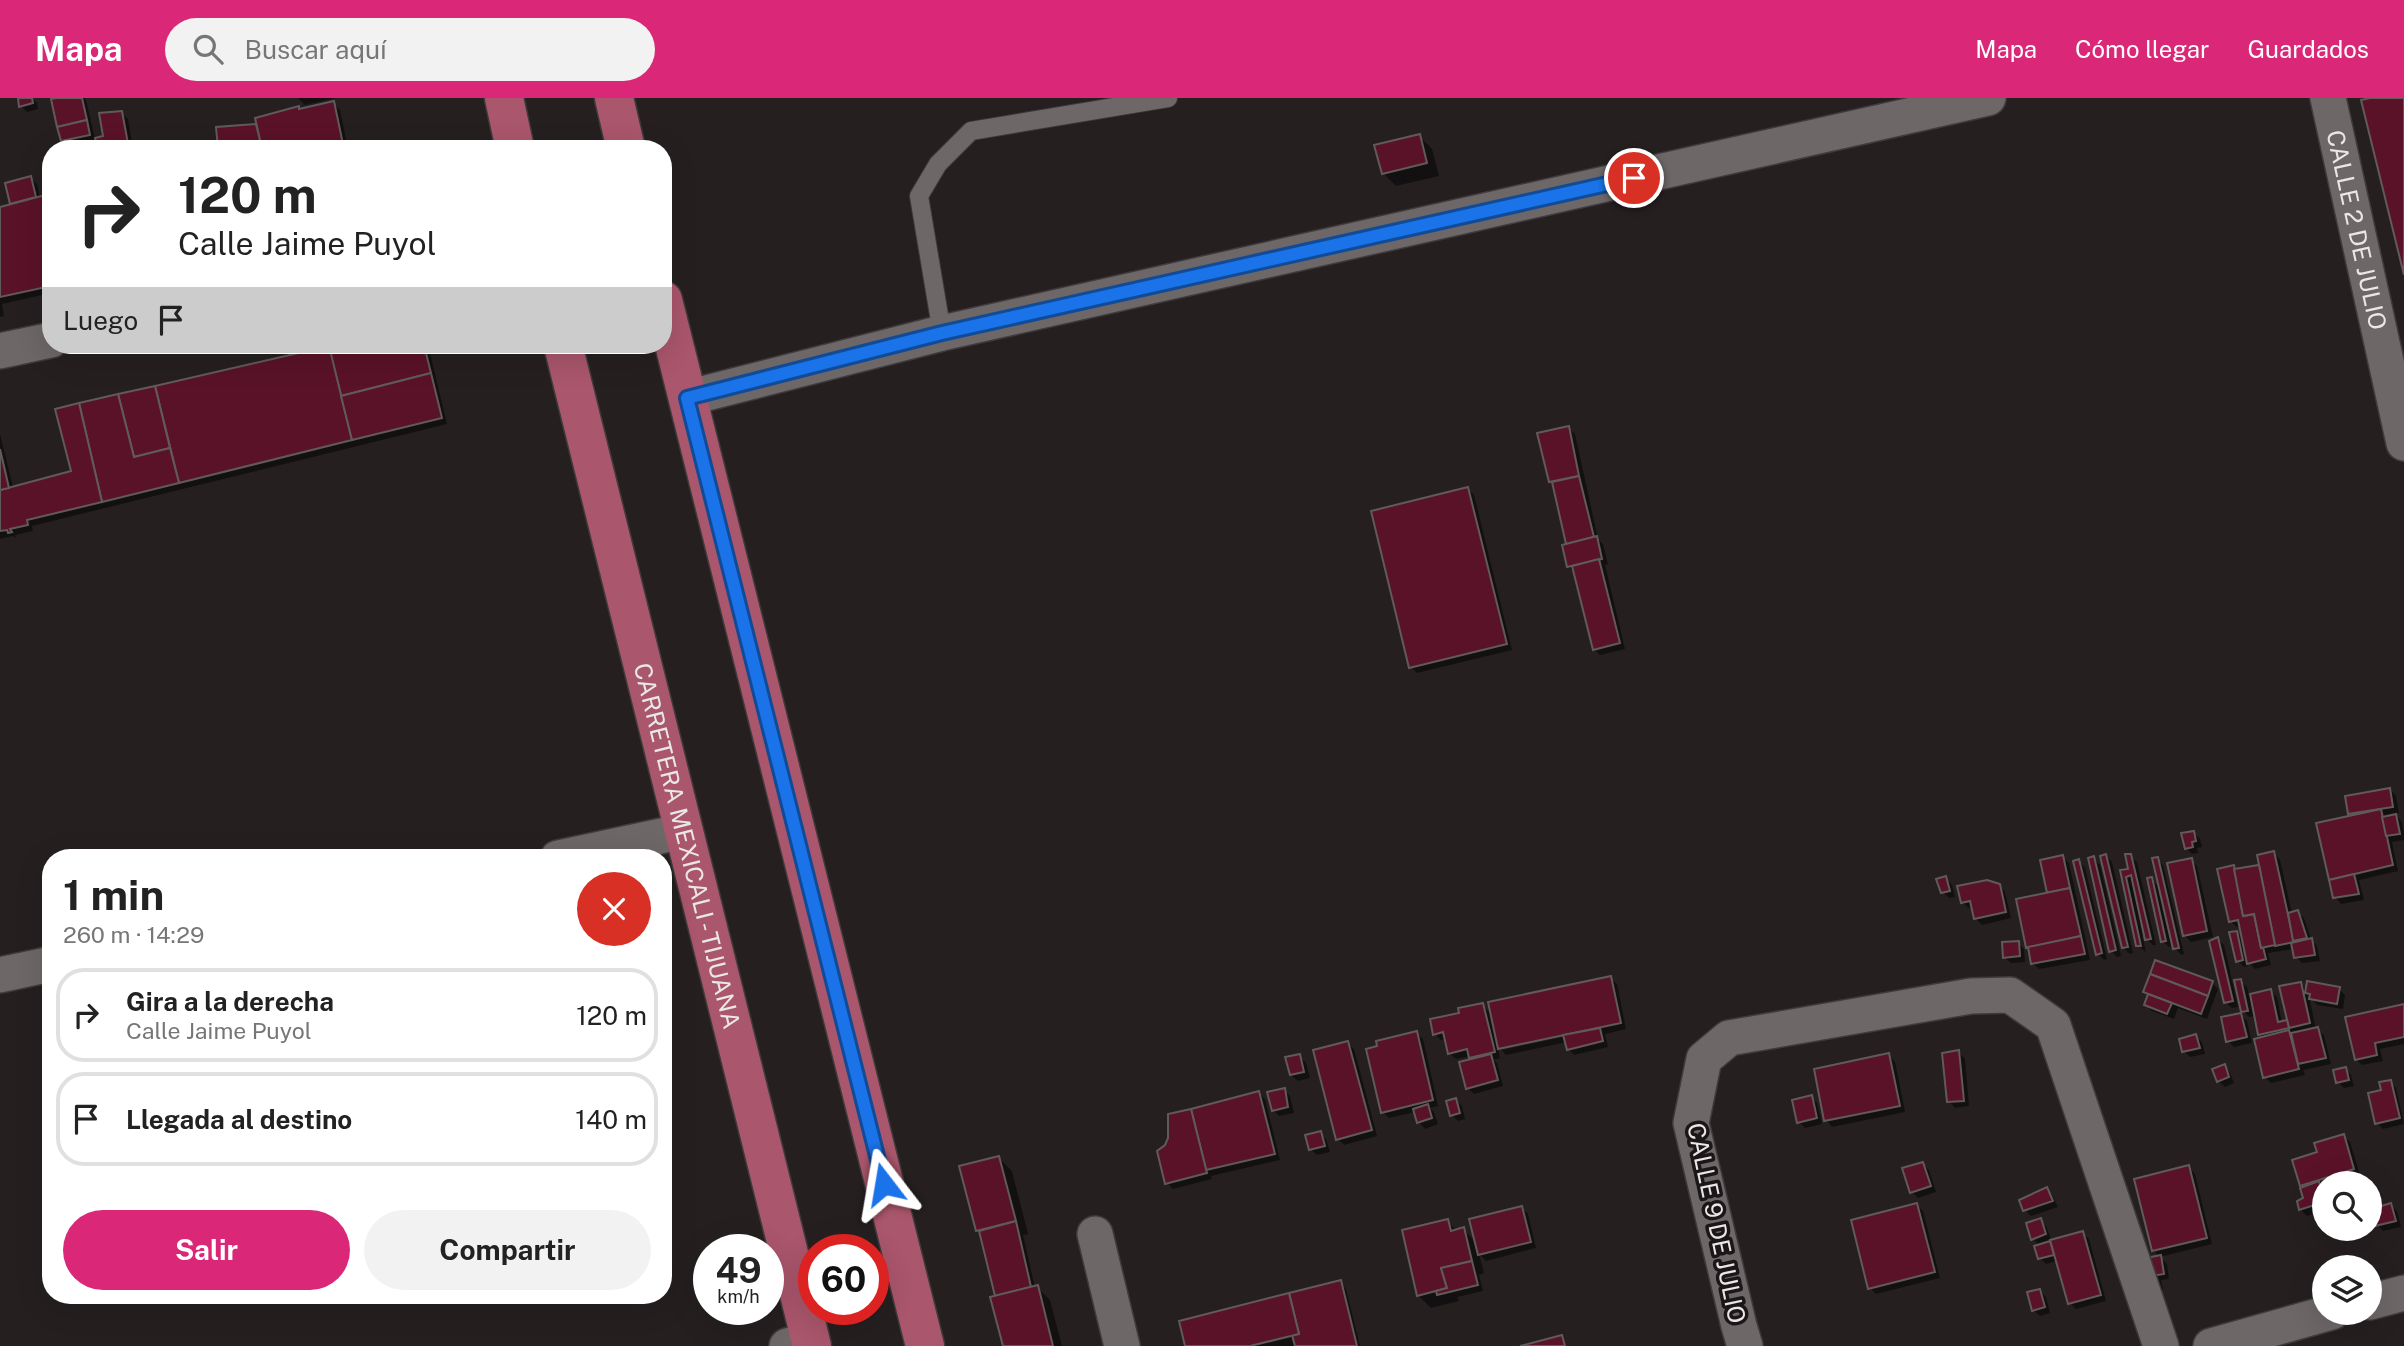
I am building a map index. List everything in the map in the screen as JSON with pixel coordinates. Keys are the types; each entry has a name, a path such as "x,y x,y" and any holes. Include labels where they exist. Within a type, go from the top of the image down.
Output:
{"main road":[{"path":"503,98 514,140"},
{"path":"614,98 624,140"},
{"path":"672,337 925,1346"},
{"name":"CARRETERA MEXICALI - TIJUANA","path":"565,354 684,831 803,1344"}],"street":[{"path":"687,398 942,333 1988,98"},
{"name":"CALLE 2 DE JULIO","path":"2328,98 2404,443"},
{"path":"0,351 42,342"},
{"path":"600,849 684,831"},
{"path":"0,975 42,966"},
{"name":"CALLE 9 DE JULIO","path":"1745,1346 1691,1123 1704,1059 1729,1038 1971,996 2010,995 2053,1025 2161,1346"},
{"path":"1095,1234 1122,1346"},
{"path":"2382,1299 2404,1293"},
{"path":"2211,1346 2312,1318"}],"lane":[{"path":"942,333 919,196 938,163 971,131 1168,98"}],"building":[{"path":"18,98 32,98 33,103 19,107"},
{"path":"82,98 87,120 57,127 51,99"},
{"path":"2404,98 2404,275 2361,100"},
{"path":"334,101 342,140 260,140 255,118 299,106 299,109"},
{"path":"122,111 127,140 95,140 103,136 99,113"},
{"path":"87,120 90,135 61,140 57,127"},
{"path":"256,124 260,140 217,140 216,127"},
{"path":"1420,134 1427,163 1382,174 1374,145"},
{"path":"31,176 36,197 10,204 5,183"},
{"path":"42,196 42,288 0,297 0,207"},
{"path":"294,354 331,354 352,440 179,483 155,386"},
{"path":"331,354 426,354 431,373 341,396"},
{"path":"431,373 442,418 352,440 341,396"},
{"path":"155,386 170,448 134,457 118,394"},
{"path":"118,394 134,457 170,448 179,483 102,502 79,403"},
{"path":"79,403 102,502 27,520 28,525 10,529 12,532 0,531 0,490 71,471 55,409"},
{"path":"1569,426 1579,476 1549,482 1537,433"},
{"path":"0,449 9,488 0,490"},
{"path":"1579,476 1594,537 1566,544 1552,482"},
{"path":"1468,487 1507,644 1409,668 1371,511"},
{"path":"1597,536 1602,559 1567,567 1562,545"},
{"path":"1599,559 1620,643 1593,650 1572,566"},
{"path":"2390,788 2393,807 2348,814 2345,796"},
{"path":"2381,809 2393,865 2329,880 2316,823"},
{"path":"2396,814 2400,834 2386,836 2382,817"},
{"path":"2194,831 2196,841 2192,842 2193,847 2185,849 2181,833"},
{"path":"2274,851 2294,942 2275,946 2257,855"},
{"path":"2106,854 2128,947 2122,948 2100,856"},
{"path":"2125,854 2131,854 2151,939 2145,940 2131,875 2126,877 2141,946 2136,946 2120,870 2128,869"},
{"path":"2063,855 2070,888 2047,893 2040,860"},
{"path":"2094,856 2116,950 2109,952 2088,858"},
{"path":"2158,857 2179,948 2173,949 2152,858"},
{"path":"2192,858 2207,931 2183,936 2167,863"},
{"path":"2079,859 2102,953 2096,955 2073,861"},
{"path":"2234,865 2243,916 2254,914 2266,959 2247,964 2238,920 2229,922 2217,869"},
{"path":"2259,865 2275,945 2261,948 2254,914 2243,916 2234,869"},
{"path":"2354,874 2359,894 2333,898 2329,880"},
{"path":"1946,876 1950,891 1941,893 1936,879"},
{"path":"2152,877 2166,941 2161,942 2147,878"},
{"path":"1987,880 2000,884 2006,912 1974,919 1970,901 1961,903 1957,886"},
{"path":"2070,888 2081,936 2026,948 2016,899"},
{"path":"2298,910 2307,938 2293,941 2288,913"},
{"path":"2237,931 2243,960 2236,962 2229,932"},
{"path":"2081,936 2085,954 2031,964 2028,947"},
{"path":"2218,937 2233,1001 2224,1003 2209,941"},
{"path":"2312,938 2315,955 2294,958 2291,943"},
{"path":"2019,941 2020,956 2003,958 2002,942"},
{"path":"2155,960 2213,981 2208,996 2150,974"},
{"path":"2150,974 2208,996 2201,1014 2143,992"},
{"path":"1611,976 1621,1023 1498,1049 1488,1002"},
{"path":"2241,979 2248,1011 2241,1012 2234,980"},
{"path":"2307,981 2340,987 2337,1004 2309,999 2310,994 2305,993"},
{"path":"2301,982 2310,1023 2289,1028 2279,986"},
{"path":"2271,989 2278,1022 2287,1020 2289,1028 2258,1035 2250,994"},
{"path":"2148,994 2172,1003 2167,1014 2144,1005"},
{"path":"1483,1003 1495,1052 1469,1058 1467,1049 1448,1054 1443,1032 1433,1035 1430,1019 1459,1013 1458,1008"},
{"path":"2404,1004 2404,1037 2375,1043 2377,1055 2355,1060 2345,1017"},
{"path":"2241,1013 2247,1037 2226,1042 2221,1017"},
{"path":"2318,1027 2326,1058 2298,1064 2291,1033"},
{"path":"1600,1028 1603,1041 1567,1050 1563,1035"},
{"path":"2289,1030 2299,1069 2263,1078 2254,1039"},
{"path":"1417,1031 1433,1100 1381,1113 1366,1049 1377,1046 1376,1041"},
{"path":"2196,1034 2200,1048 2182,1052 2179,1039"},
{"path":"1348,1041 1372,1130 1336,1140 1313,1050"},
{"path":"1959,1050 1964,1101 1947,1102 1942,1053"},
{"path":"1889,1053 1900,1106 1824,1121 1814,1069"},
{"path":"1300,1054 1304,1072 1290,1075 1285,1057"},
{"path":"1491,1054 1498,1080 1466,1089 1459,1062"},
{"path":"2225,1064 2229,1077 2217,1082 2212,1069"},
{"path":"2346,1067 2349,1080 2336,1083 2333,1070"},
{"path":"2391,1080 2400,1118 2375,1124 2368,1093 2381,1090 2379,1082"},
{"path":"1285,1088 1288,1107 1272,1111 1267,1092"},
{"path":"1259,1091 1275,1154 1206,1170 1191,1109"},
{"path":"1812,1095 1817,1118 1797,1123 1792,1100"},
{"path":"1456,1098 1460,1113 1450,1116 1446,1101"},
{"path":"1428,1104 1432,1118 1417,1123 1413,1109"},
{"path":"1191,1109 1207,1173 1165,1184 1157,1151 1165,1145 1168,1138 1168,1114"},
{"path":"1321,1131 1325,1146 1309,1150 1305,1135"},
{"path":"2344,1134 2354,1169 2312,1171 2312,1182 2300,1186 2292,1160 2317,1152 2314,1143"},
{"path":"999,1156 1016,1221 976,1231 959,1166"},
{"path":"1923,1162 1931,1186 1910,1193 1902,1168"},
{"path":"2189,1165 2207,1238 2152,1251 2134,1179"},
{"path":"2312,1184 2312,1206 2299,1210 2297,1201 2303,1198 2300,1188"},
{"path":"2047,1187 2053,1201 2023,1211 2019,1200"},
{"path":"1917,1203 1935,1272 1868,1289 1851,1220"},
{"path":"2391,1203 2396,1221 2382,1224 2382,1206"},
{"path":"1522,1206 1531,1242 1478,1255 1469,1219"},
{"path":"2041,1218 2046,1234 2031,1240 2026,1223"},
{"path":"1448,1219 1451,1231 1464,1227 1472,1261 1441,1268 1447,1288 1417,1296 1402,1230"},
{"path":"1016,1221 1031,1287 995,1296 979,1231"},
{"path":"2083,1231 2101,1295 2068,1304 2050,1240"},
{"path":"2050,1241 2054,1255 2038,1259 2034,1246"},
{"path":"2161,1255 2164,1274 2144,1277 2141,1259"},
{"path":"1472,1261 1478,1285 1437,1295 1436,1291 1447,1288 1441,1268"},
{"path":"1341,1280 1357,1346 1295,1346 1292,1335 1299,1334 1289,1293"},
{"path":"1038,1285 1053,1346 1003,1346 990,1297"},
{"path":"2040,1289 2045,1307 2032,1311 2027,1292"},
{"path":"1289,1293 1299,1334 1250,1346 1185,1346 1179,1321"},
{"path":"1562,1335 1565,1346 1520,1346"}],"route":[{"path":"884,1184 687,398 942,333 1634,178"}]}
